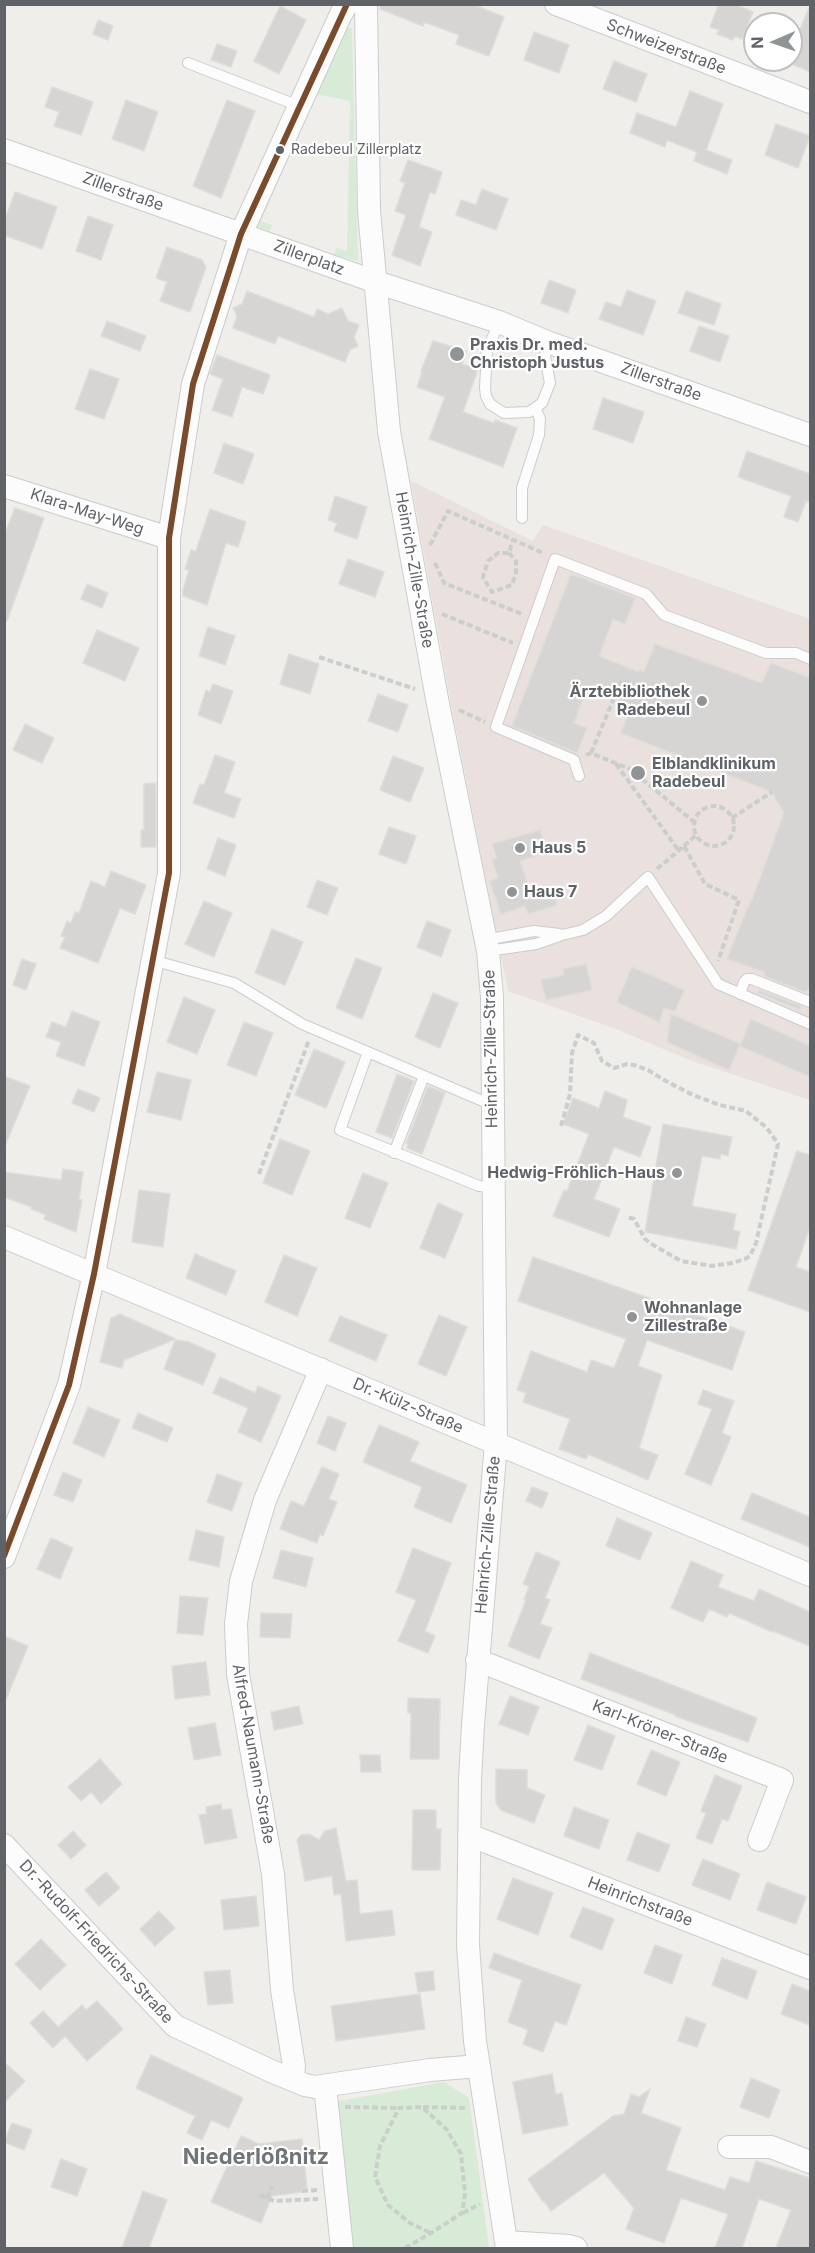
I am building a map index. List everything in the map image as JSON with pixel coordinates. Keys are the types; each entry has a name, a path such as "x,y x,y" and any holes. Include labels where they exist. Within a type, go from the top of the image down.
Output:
{"street":[{"path":"4,1557 69,1385 94,1274 169,873 169,538 193,384 241,234 347,4"},
{"name":"Heinrich-Zille-Straße","path":"366,4 369,211 389,431 436,693 486,946 492,997 496,1443 477,1659 468,1835 468,1945 479,2066 509,2246"},
{"name":"Schweizerstraße","path":"556,4 810,102"},
{"name":"Zillerstraße","path":"4,150 241,234"},
{"name":"Zillerplatz","path":"241,234 376,282"},
{"name":"Zillerstraße","path":"376,282 499,322 547,342 810,435"},
{"name":"Klara-May-Weg","path":"4,486 169,538"},
{"name":"Dr.-Külz-Straße","path":"4,1237 810,1575"},
{"name":"Alfred-Naumann-Straße","path":"293,2079 294,2066 282,1990 273,1874 238,1674 236,1624 241,1581 265,1500 321,1369"},
{"name":"Karl-Kröner-Straße","path":"477,1659 782,1780 759,1840"},
{"name":"Heinrichstraße","path":"468,1835 810,1968"},
{"name":"Dr.-Rudolf-Friedrichs-Straße","path":"4,1845 175,2026 293,2079 326,2097 430,2070 479,2066"},
{"path":"326,2097 342,2248"},
{"path":"729,2147 771,2147 810,2162"},
{"path":"509,2246 576,2248"}],"lane":[{"path":"188,63 299,106"},
{"path":"499,322 488,351 484,379 486,396 490,404 504,413 522,413 536,409 545,397 550,383 545,356 547,342"},
{"path":"522,518 522,488 540,427 536,409"},
{"path":"579,776 574,760 496,728 555,559 646,594 664,615 766,653 796,653 810,659"},
{"path":"486,946 534,932 562,935 583,930 606,916 648,877 718,984 810,1024"},
{"path":"152,960 234,983 302,1024 492,1105"},
{"path":"740,994 744,982 752,979 810,1002"},
{"path":"368,1052 340,1130 478,1186 493,1187"},
{"path":"394,1153 424,1076"}],"path":[{"path":"429,548 448,511 555,559"},
{"path":"509,553 513,539"},
{"path":"489,602 492,592 483,577 488,561 498,553 509,553 516,561 516,573 512,585 492,592"},
{"path":"432,557 444,583 534,618"},
{"path":"420,605 524,647"},
{"path":"319,657 412,689 436,693 496,728"},
{"path":"591,753 621,681 628,684"},
{"path":"605,699 612,702"},
{"path":"574,760 591,753 630,769 694,822"},
{"path":"615,763 679,851"},
{"path":"732,818 772,792"},
{"path":"709,807 722,808 732,818 734,829 727,841 719,845 706,844 696,835 694,822 698,814 709,807"},
{"path":"648,877 696,835"},
{"path":"684,846 705,884 739,900 713,979"},
{"path":"259,1174 314,1028"},
{"path":"561,1126 570,1094 572,1053 578,1035 594,1043 602,1061 614,1068 627,1064 634,1065 648,1070 693,1095 746,1111 767,1128 778,1144 756,1243 750,1256 732,1263 712,1266 681,1261 650,1244 634,1219 627,1216"},
{"path":"326,2097 399,2108 486,2108"},
{"path":"399,2108 380,2146 375,2177 388,2205 410,2223 431,2233"},
{"path":"405,2248 462,2213 465,2194 461,2154 447,2130 422,2108"},
{"path":"267,2198 272,2186"},
{"path":"260,2195 274,2201 337,2198"}],"shaded area":[{"name":"Elblandklinikum Radebeul","path":"411,481 533,541 543,525 810,619 810,1100 692,1061 616,1029 508,991 449,693"}],"green space":[{"path":"345,28 352,28 358,261 335,255 336,248 347,251 350,101 316,94 261,221 272,225 270,231 253,225"},
{"path":"444,2082 469,2098 489,2248 350,2248 333,2102"}],"building":[{"path":"380,4 472,4 504,17 489,56 456,44 459,35 424,22 423,26 380,9"},
{"path":"719,4 734,4 753,12 743,12 742,39 734,36 733,40 717,34 719,30 710,27"},
{"path":"280,6 306,20 279,74 254,61"},
{"path":"810,8 810,72 803,69 803,22"},
{"path":"98,20 113,26 108,40 93,34"},
{"path":"534,32 569,45 559,73 524,60"},
{"path":"217,44 237,51 231,67 211,60"},
{"path":"614,61 647,74 636,102 603,89"},
{"path":"52,87 93,102 81,135 54,126 59,112 45,107"},
{"path":"690,91 723,104 706,150 732,160 727,174 694,161 697,152 667,140 665,147 630,133 637,113 676,127"},
{"path":"126,100 158,112 144,151 112,139"},
{"path":"227,100 255,111 221,198 193,186"},
{"path":"776,124 810,136 798,168 765,155"},
{"path":"408,160 442,172 435,194 430,192 419,227 432,232 420,266 392,255 406,215 395,211 405,183 400,181"},
{"path":"482,189 508,199 496,230 456,215 461,200 476,205"},
{"path":"15,192 57,207 42,249 4,235 4,222"},
{"path":"88,216 113,225 101,260 76,251"},
{"path":"167,247 202,260 206,267 190,312 160,301 167,282 156,278"},
{"path":"549,280 576,290 568,313 541,303"},
{"path":"627,290 656,301 643,335 599,319 606,302 621,307"},
{"path":"247,291 314,317 317,309 328,314 342,308 348,321 359,325 354,337 358,346 350,350 345,362 278,336 275,344 233,328 237,316 233,308 242,304"},
{"path":"686,291 721,304 714,325 678,313"},
{"path":"107,321 146,336 140,351 101,336"},
{"path":"699,326 729,336 720,362 690,351"},
{"path":"433,341 467,351 462,364 478,369 463,412 517,428 503,467 429,439 445,397 417,387"},
{"path":"217,355 270,375 263,394 242,387 232,417 212,410 223,379 210,374"},
{"path":"90,369 119,379 104,419 75,409"},
{"path":"603,398 644,412 633,443 593,429"},
{"path":"224,443 254,454 243,484 214,473"},
{"path":"747,451 810,474 810,503 806,501 798,522 784,517 791,496 738,477"},
{"path":"335,496 367,507 357,539 334,531 337,523 328,520"},
{"path":"15,508 44,518 7,621 4,621 4,536"},
{"path":"210,509 246,522 238,547 226,543 207,605 183,596 183,590 189,570 185,569 191,550 196,551"},
{"path":"348,559 384,572 375,597 339,584"},
{"path":"571,574 635,598 625,624 613,619 599,656 638,672 638,670 644,672 655,644 762,683 771,663 810,678 810,989 808,988 806,992 764,976 765,972 727,959 752,900 784,813 772,792 621,733 631,706 587,687 574,723 587,728 577,753 512,726"},
{"path":"87,584 108,593 102,608 81,599"},
{"path":"208,627 235,636 225,665 199,656"},
{"path":"97,630 139,648 125,681 83,663"},
{"path":"289,654 319,664 310,694 280,684"},
{"path":"213,684 233,691 221,724 198,715 206,690 210,692"},
{"path":"378,694 408,705 398,732 368,721"},
{"path":"25,724 54,738 42,763 13,750"},
{"path":"215,755 235,762 224,793 241,799 234,818 193,803 200,784 204,785"},
{"path":"393,756 424,768 410,802 380,790"},
{"path":"156,783 156,847 141,847 141,830 144,830 144,784"},
{"path":"389,827 416,836 406,864 379,854"},
{"path":"540,830 547,852 520,861 531,895 551,888 557,905 528,914 525,906 501,914 490,881 498,878 492,860 497,858 492,844"},
{"path":"218,838 236,845 225,876 207,869"},
{"path":"111,871 146,885 135,914 120,908 98,963 60,948 65,937 61,936 67,921 71,923 75,912 79,913 91,881 105,887"},
{"path":"317,880 338,888 327,915 307,907"},
{"path":"204,901 232,913 214,957 185,944"},
{"path":"427,921 451,930 441,957 417,947"},
{"path":"272,929 303,942 285,985 255,973"},
{"path":"356,958 382,968 362,1019 336,1008"},
{"path":"22,959 36,964 26,990 13,985"},
{"path":"586,964 592,990 546,1000 541,980 564,975 563,969"},
{"path":"632,967 684,990 675,1011 664,1008 659,1022 617,1002"},
{"path":"759,990 801,1006 800,1010 758,993"},
{"path":"433,993 458,1003 440,1048 415,1037"},
{"path":"184,997 215,1010 197,1054 167,1042"},
{"path":"72,1011 100,1022 84,1066 56,1056 61,1042 46,1037 52,1022 66,1027"},
{"path":"671,1014 740,1044 729,1070 667,1042"},
{"path":"751,1019 810,1046 810,1077 740,1046"},
{"path":"244,1022 273,1033 256,1076 227,1065"},
{"path":"314,1049 345,1062 326,1108 295,1095"},
{"path":"157,1072 191,1080 181,1120 147,1112"},
{"path":"397,1074 414,1081 392,1138 376,1132"},
{"path":"4,1076 30,1086 5,1146 4,1146"},
{"path":"428,1086 445,1093 422,1154 407,1148 406,1143"},
{"path":"78,1089 100,1098 94,1112 72,1103"},
{"path":"605,1091 627,1100 623,1117 651,1127 640,1157 614,1147 594,1199 620,1209 609,1237 553,1216 564,1190 567,1191 589,1134 563,1124 573,1098 599,1108"},
{"path":"663,1124 732,1137 728,1156 721,1154 720,1159 702,1156 692,1206 736,1214 733,1230 740,1232 736,1249 645,1232"},
{"path":"280,1139 310,1151 292,1195 263,1183"},
{"path":"797,1151 810,1155 810,1227 796,1267 810,1272 810,1312 748,1290"},
{"path":"63,1169 83,1172 79,1200 82,1200 76,1232 44,1219 46,1215 31,1209 32,1207 4,1197 4,1172 61,1180"},
{"path":"363,1173 388,1183 370,1228 345,1218"},
{"path":"139,1190 170,1194 163,1247 132,1242"},
{"path":"438,1203 463,1214 445,1258 420,1248"},
{"path":"195,1254 236,1271 226,1295 186,1278"},
{"path":"284,1255 317,1268 297,1316 265,1302"},
{"path":"533,1257 745,1332 732,1370 647,1340 638,1366 662,1375 639,1448 658,1455 648,1480 588,1454 586,1459 559,1449 570,1419 523,1402 526,1393 517,1390 531,1351 587,1372 591,1360 614,1368 626,1339 518,1301"},
{"path":"120,1314 176,1339 124,1360 122,1368 100,1362 111,1318"},
{"path":"439,1315 467,1327 446,1376 418,1364"},
{"path":"340,1316 387,1335 376,1361 329,1341"},
{"path":"175,1340 189,1342 216,1354 203,1385 164,1369"},
{"path":"220,1377 255,1393 258,1386 281,1396 261,1442 238,1432 248,1408 213,1393"},
{"path":"703,1390 734,1401 722,1433 731,1437 711,1485 685,1474 712,1409 698,1404"},
{"path":"88,1407 120,1420 104,1457 73,1443"},
{"path":"138,1413 173,1428 167,1442 132,1428"},
{"path":"328,1416 346,1423 335,1451 317,1443"},
{"path":"379,1425 419,1442 410,1461 467,1485 451,1523 414,1507 422,1487 363,1462"},
{"path":"322,1467 339,1474 329,1499 337,1502 323,1536 320,1534 317,1543 280,1529 291,1501 304,1506"},
{"path":"63,1472 82,1480 73,1502 54,1495"},
{"path":"217,1474 242,1483 232,1511 207,1502"},
{"path":"532,1487 548,1493 542,1508 526,1501"},
{"path":"752,1493 810,1517 810,1547 741,1519"},
{"path":"617,1518 652,1533 640,1560 606,1546"},
{"path":"196,1530 224,1537 219,1567 189,1560"},
{"path":"51,1538 73,1548 60,1579 37,1569"},
{"path":"413,1548 451,1563 425,1631 435,1636 428,1653 398,1641 416,1600 396,1592"},
{"path":"281,1550 313,1558 306,1587 273,1578"},
{"path":"536,1552 560,1562 545,1598 550,1600 540,1624 552,1628 539,1659 508,1646 526,1600 524,1600 529,1586 523,1584"},
{"path":"691,1561 723,1575 718,1587 754,1601 759,1589 810,1612 810,1646 729,1613 727,1617 709,1609 703,1622 671,1608"},
{"path":"180,1596 208,1598 203,1635 177,1633"},
{"path":"261,1613 292,1614 290,1638 260,1637"},
{"path":"4,1636 28,1646 5,1702 4,1702"},
{"path":"590,1653 757,1718 748,1742 581,1679"},
{"path":"206,1662 210,1695 175,1699 172,1666"},
{"path":"510,1696 539,1707 528,1735 499,1724"},
{"path":"408,1698 440,1699 439,1759 410,1759 411,1713 408,1713"},
{"path":"299,1706 303,1724 274,1730 271,1712"},
{"path":"215,1723 221,1755 194,1760 188,1728"},
{"path":"588,1725 615,1736 602,1770 574,1760"},
{"path":"651,1750 680,1762 666,1796 637,1784"},
{"path":"360,1755 380,1755 381,1772 361,1772"},
{"path":"100,1759 122,1784 101,1804 91,1792 81,1801 68,1787"},
{"path":"496,1769 527,1770 527,1788 545,1795 534,1823 501,1810 496,1803"},
{"path":"715,1775 742,1786 728,1821 722,1819 712,1844 696,1838 706,1813 701,1811"},
{"path":"221,1804 222,1810 231,1809 237,1838 205,1844 199,1815 207,1814 206,1807"},
{"path":"574,1807 609,1820 599,1849 564,1836"},
{"path":"413,1810 436,1810 436,1829 441,1829 440,1870 412,1870"},
{"path":"336,1828 346,1881 357,1880 360,1914 392,1910 395,1935 346,1941 341,1894 334,1895 332,1876 305,1881 297,1840 301,1835 309,1834 319,1840 325,1831"},
{"path":"73,1831 86,1845 71,1859 58,1845"},
{"path":"637,1832 670,1845 659,1872 627,1860"},
{"path":"703,1859 740,1874 730,1900 692,1885"},
{"path":"106,1872 120,1888 99,1906 85,1890"},
{"path":"513,1878 553,1893 538,1935 497,1919"},
{"path":"767,1882 806,1897 796,1924 757,1910"},
{"path":"256,1896 259,1926 224,1930 221,1900"},
{"path":"583,1907 614,1919 602,1950 570,1937"},
{"path":"159,1911 175,1928 155,1946 140,1929"},
{"path":"41,1939 66,1965 40,1990 15,1964"},
{"path":"655,1945 682,1955 672,1984 644,1973"},
{"path":"494,1953 581,1985 566,2025 555,2021 543,2052 523,2044 528,2030 508,2022 522,1980 489,1968"},
{"path":"722,1958 757,1971 747,1999 712,1985"},
{"path":"230,1970 233,2003 208,2005 204,1972"},
{"path":"433,1971 435,1990 418,1992 415,1973"},
{"path":"792,1984 810,1991 810,2025 781,2014"},
{"path":"420,1994 425,2029 336,2041 331,2006"},
{"path":"97,2001 123,2029 87,2061 65,2036 53,2048 30,2023 43,2011 58,2027 82,2005 86,2010"},
{"path":"686,2017 706,2024 697,2047 678,2041"},
{"path":"151,2055 243,2098 229,2128 211,2120 202,2140 187,2133 195,2116 136,2088"},
{"path":"4,2062 25,2081 4,2103"},
{"path":"552,2074 556,2094 562,2093 568,2125 523,2134 513,2082"},
{"path":"751,2078 780,2090 769,2118 740,2107"},
{"path":"650,2089 641,2113 681,2128 666,2170 725,2190 730,2177 749,2183 756,2161 810,2178 810,2248 776,2248 791,2210 759,2199 742,2248 715,2248 728,2214 681,2198 664,2243 626,2229 634,2208 604,2173 551,2211 528,2179 613,2116 624,2114 631,2094 639,2097"},
{"path":"12,2123 32,2130 24,2150 4,2142"},
{"path":"241,2136 259,2144 302,2139 307,2188 302,2189 302,2192 272,2196 261,2223 211,2202"},
{"path":"61,2159 87,2169 77,2196 51,2187"},
{"path":"143,2191 167,2200 149,2248 122,2248"}],"transit line":[{"path":"4,1556 69,1385 94,1274 169,873 169,538 193,384 241,234 347,4"}],"place":[{"name":"Radebeul Zillerplatz","path":"280,150"},
{"name":"Praxis Dr. med. Christoph Justus","path":"457,354"},
{"name":"Ärztebibliothek Radebeul","path":"702,701"},
{"name":"Elblandklinikum Radebeul","path":"638,773"},
{"name":"Haus 5","path":"520,848"},
{"name":"Haus 7","path":"512,892"},
{"name":"Hedwig-Fröhlich-Haus","path":"677,1173"},
{"name":"Wohnanlage Zillestraße","path":"632,1317"}],"district":[{"name":"Niederlößnitz","path":"256,2157"}]}
